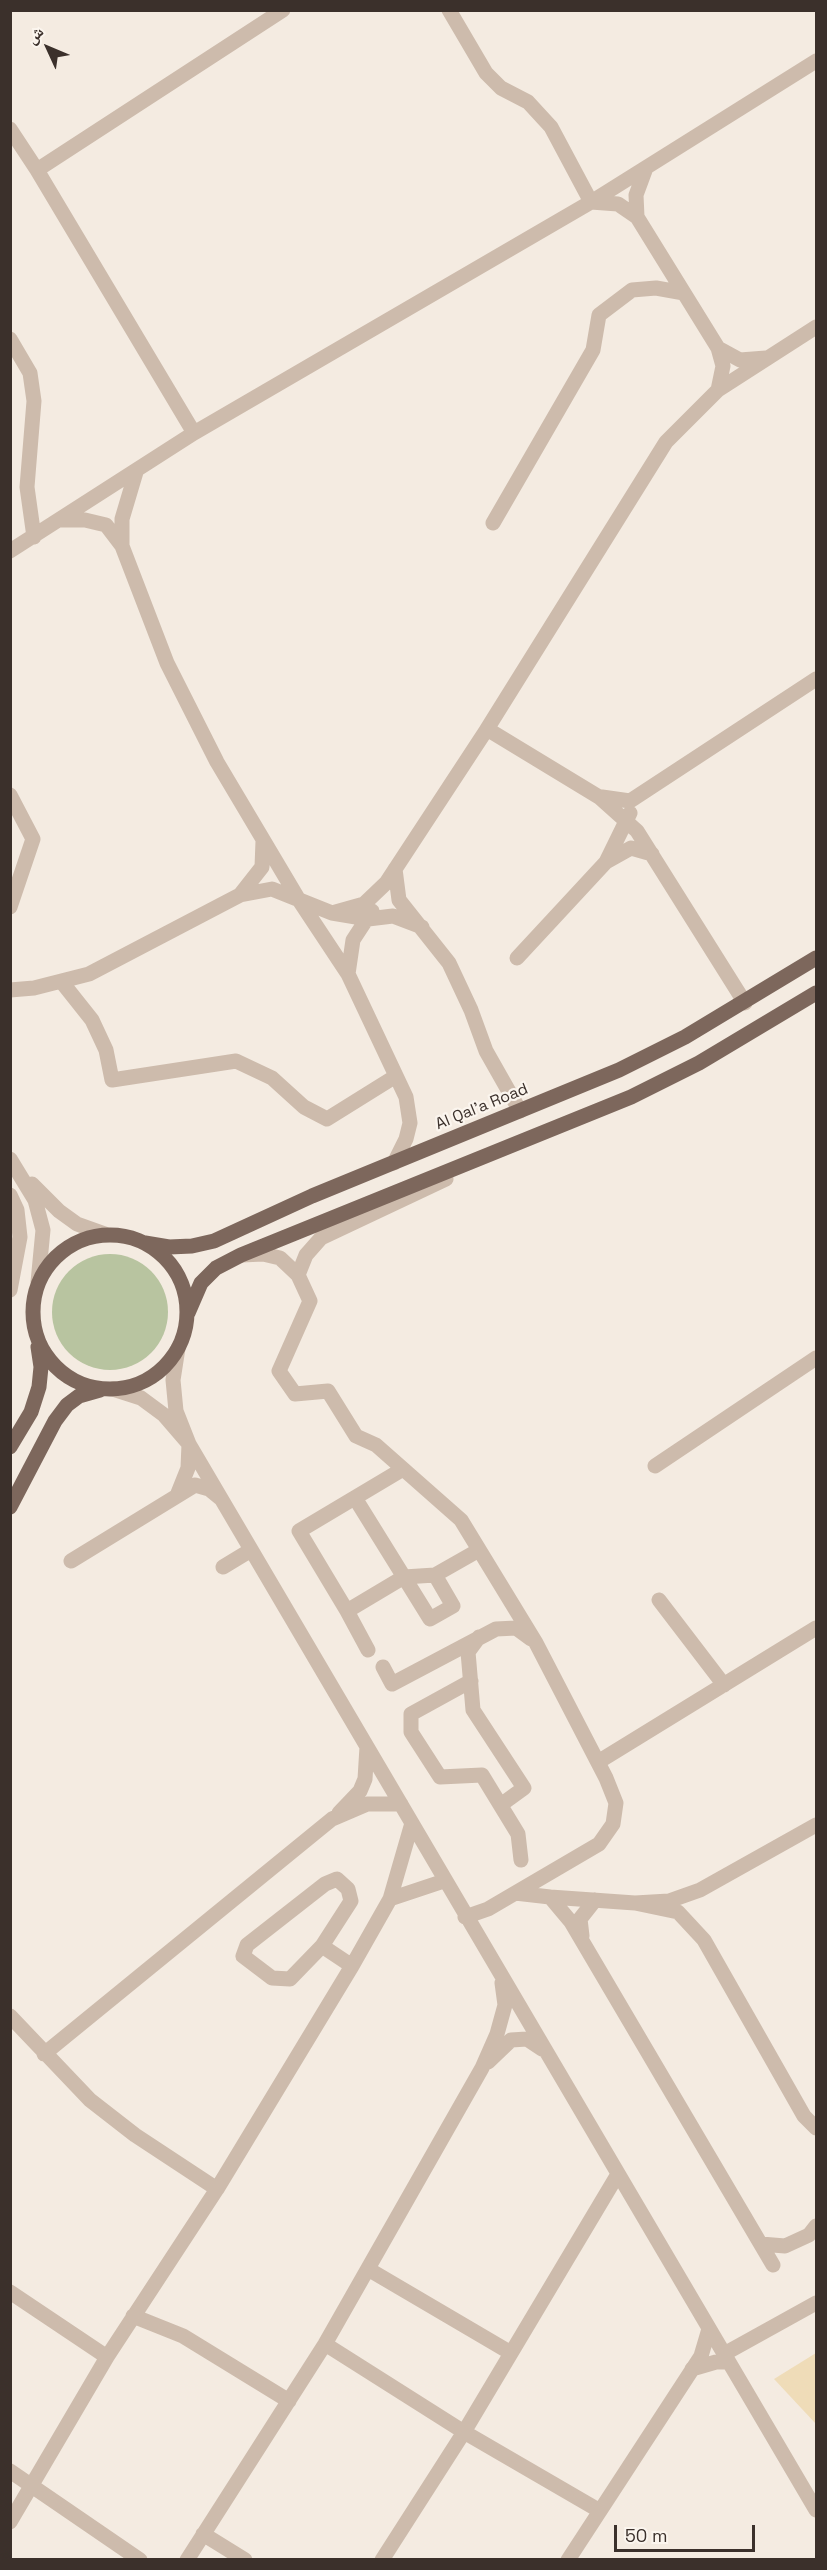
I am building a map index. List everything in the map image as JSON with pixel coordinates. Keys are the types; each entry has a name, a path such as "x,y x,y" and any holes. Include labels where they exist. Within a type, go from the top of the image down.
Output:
{"main road":[{"name":"Al Qal'a Road","path":"146,1243 169,1247 192,1246 214,1240 394,1162 619,1070 685,1037 745,1003 816,958"},
{"path":"10,1507 55,1420 67,1405 79,1396 106,1389 128,1388 151,1379 174,1357 184,1336 188,1313 201,1283 216,1268 241,1255 631,1097 699,1064 816,993"},
{"path":"10,1447 31,1413 39,1387 41,1367 32,1312 38,1282 50,1263 74,1243 105,1234 135,1237 161,1252 179,1274 187,1298 188,1313"},
{"path":"37,1341 54,1367 76,1382 106,1389"}],"street":[{"path":"37,170 283,10"},
{"path":"449,10 486,73 501,88 528,102 551,127 591,202"},
{"path":"10,552 194,433 591,202 816,61"},
{"path":"10,129 37,170 194,433"},
{"path":"637,217 636,195 646,168"},
{"path":"591,202 618,204 637,217 718,348 723,366 718,390"},
{"path":"493,523 593,350 599,315 632,290 656,288 684,293"},
{"path":"348,974 354,940 368,919 386,883 487,729 666,442 718,390 816,327"},
{"path":"10,339 30,373 34,401 27,486 34,537"},
{"path":"718,348 740,360 769,358"},
{"path":"122,546 123,519 136,472"},
{"path":"62,520 85,520 106,525 122,546 167,663 216,762 299,900 348,974 406,1097 410,1123 406,1139 394,1162"},
{"path":"599,797 630,801 816,679"},
{"path":"487,729 599,797 626,819 652,854 745,1003"},
{"path":"517,958 606,862 626,819 652,788"},
{"path":"10,795 33,839 10,907"},
{"path":"240,895 262,867 263,841"},
{"path":"606,862 631,848 652,854"},
{"path":"395,869 399,900 449,963 471,1010 486,1051 520,1111"},
{"path":"332,913 364,904 386,883"},
{"path":"10,990 89,974 240,895 273,889 332,913 368,919 393,916 422,927"},
{"path":"61,981 93,1020 106,1050 112,1080 236,1060 272,1078 303,1107 327,1119 396,1076"},
{"path":"298,1275 306,1254 321,1238 543,1133"},
{"path":"13,1162 59,1211 77,1224 105,1234"},
{"path":"13,1162 35,1200 43,1230 38,1282"},
{"path":"10,1195 17,1210 20,1237 10,1290"},
{"path":"241,1255 263,1254 280,1258 298,1275 310,1301 279,1371 295,1394 328,1391 356,1436 376,1445 461,1520 536,1643 598,1762 616,1803 613,1824 600,1844 488,1909 465,1917"},
{"path":"178,1348 173,1380 176,1411 189,1444 368,1747 465,1917 816,2510"},
{"path":"655,1466 816,1358"},
{"path":"106,1389 141,1398 157,1409 189,1444 188,1468 178,1493"},
{"path":"368,1650 299,1531 403,1469"},
{"path":"71,1561 178,1493 195,1485 209,1489 221,1499"},
{"path":"355,1498 430,1619 453,1606 435,1575"},
{"path":"223,1567 251,1550"},
{"path":"347,1611 404,1577 435,1575 479,1550"},
{"path":"659,1600 724,1684"},
{"path":"383,1667 392,1684 496,1629 516,1628 536,1643"},
{"path":"598,1762 816,1628"},
{"path":"479,1637 468,1652 473,1710 525,1788 502,1804"},
{"path":"471,1681 411,1714 411,1732 440,1777 482,1775 502,1804 518,1834 521,1860"},
{"path":"44,2054 332,1819 360,1791 365,1779 368,1747"},
{"path":"332,1819 367,1804 401,1804"},
{"path":"10,2522 106,2357 217,2189 352,1966 390,1899 412,1823"},
{"path":"635,1903 669,1901 700,1890 816,1825"},
{"path":"542,1877 542,1887 571,1922 773,2265"},
{"path":"337,1879 348,1889 351,1901 322,1946 290,1979 272,1978 243,1956 247,1945 325,1884 337,1879"},
{"path":"390,1899 444,1881"},
{"path":"515,1893 635,1903 678,1912 704,1940 804,2115 816,2128"},
{"path":"584,1945 580,1919 595,1900"},
{"path":"322,1946 352,1966"},
{"path":"187,2559 325,2344 482,2068 497,2034 505,2006 501,1975"},
{"path":"10,2016 90,2100 135,2135 217,2189"},
{"path":"482,2068 511,2040 527,2039 547,2053"},
{"path":"382,2559 464,2432 618,2174"},
{"path":"761,2244 785,2247 808,2235 816,2226"},
{"path":"368,2269 511,2353"},
{"path":"10,2292 106,2357"},
{"path":"692,2369 726,2358 816,2303"},
{"path":"133,2316 183,2336 289,2401"},
{"path":"568,2559 705,2348 709,2329"},
{"path":"325,2344 464,2432 600,2511"},
{"path":"10,2471 140,2559"},
{"path":"203,2534 245,2559"}],"green space":[{"path":"110,1254 132,1258 151,1271 164,1290 168,1312 164,1334 151,1353 132,1366 110,1370 88,1366 69,1353 56,1334 52,1312 56,1290 69,1271 88,1258"}],"sand":[{"path":"816,2353 816,2424 774,2379"}]}
